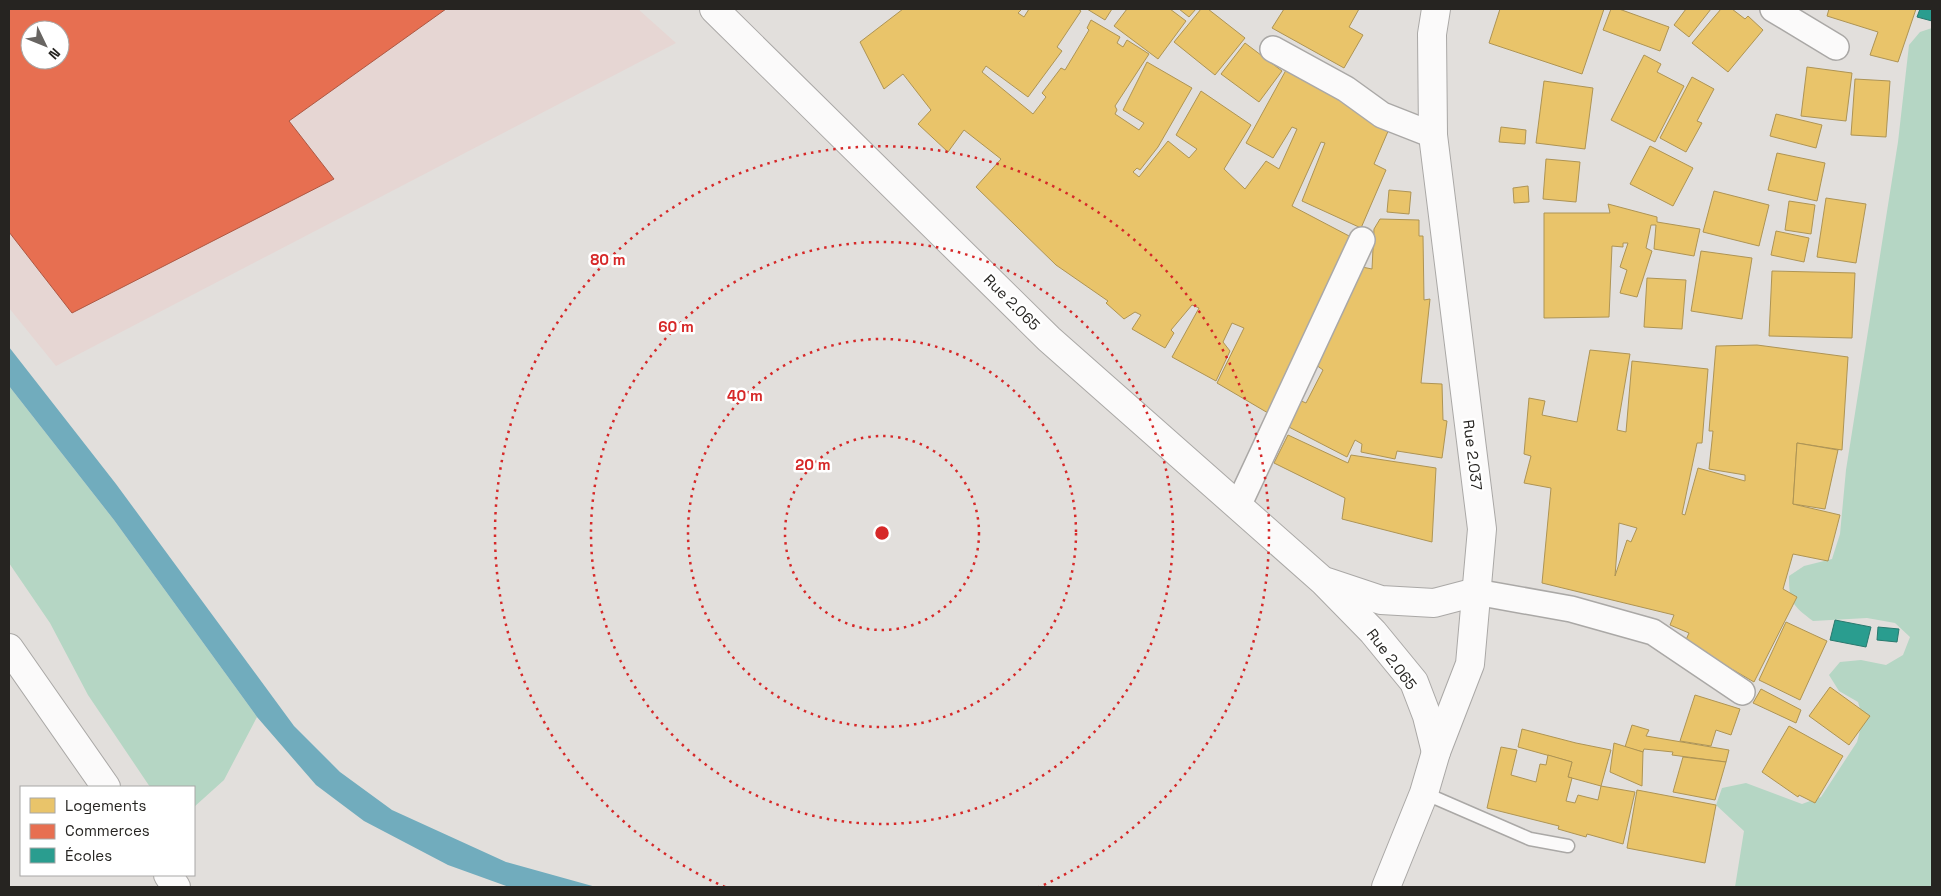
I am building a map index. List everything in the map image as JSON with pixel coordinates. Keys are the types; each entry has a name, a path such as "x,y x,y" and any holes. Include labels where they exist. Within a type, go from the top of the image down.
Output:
{"street":[{"name":"Rue 2.065","path":"714,9 1049,339 1323,581 1373,632 1414,682 1427,716 1436,752"},
{"name":"Rue 2.037","path":"1386,887 1424,793 1436,752 1470,664 1482,529 1433,135 1432,34 1436,9"},
{"path":"1773,9 1836,47"},
{"path":"1273,49 1346,89 1382,115 1433,135"},
{"path":"1238,506 1362,240"},
{"name":"Rue 2.065","path":"1323,581 1381,600 1434,604 1476,592"},
{"path":"1476,592 1571,609 1653,632 1742,692"},
{"path":"9,648 105,786"},
{"path":"169,876 176,887"}],"lane":[{"path":"1424,793 1530,839 1568,846"}],"shaded area":[{"path":"9,9 638,9 676,43 56,366 9,308"}],"green space":[{"path":"1932,28 1932,887 1735,887 1744,831 1716,805 1722,788 1746,783 1802,804 1821,797 1857,742 1863,719 1858,702 1839,691 1829,675 1840,662 1861,660 1886,665 1903,655 1910,637 1895,623 1867,618 1813,621 1800,611 1793,602 1789,576 1804,566 1832,559 1840,534 1846,470 1898,142 1909,45 1920,32"},
{"path":"9,386 114,520 257,717 224,780 195,806 195,786 149,786 88,695 50,623 9,563"}],"water":[{"path":"9,347 116,484 294,726 340,772 392,810 506,862 596,887 509,887 448,865 364,821 316,785 257,717 114,520 9,386"}],"building: Logements":[{"path":"903,9 1022,9 1018,13 1024,17 1029,9 1078,9 1081,11 1057,47 1062,51 1028,97 986,66 982,72 1033,114 1046,97 1042,93 1061,68 1065,70 1089,30 1087,28 1091,20 1120,37 1117,43 1123,47 1127,40 1149,54 1115,106 1117,110 1115,114 1139,130 1144,123 1123,110 1147,62 1192,88 1158,147 1140,170 1137,168 1133,172 1139,177 1168,141 1189,158 1197,149 1176,135 1201,91 1251,125 1224,169 1245,189 1266,161 1279,169 1297,129 1292,127 1273,158 1246,143 1291,61 1392,122 1374,164 1386,170 1361,228 1302,201 1325,143 1321,142 1292,206 1351,237 1268,413 1217,383 1244,328 1232,323 1223,342 1230,351 1216,381 1172,357 1199,308 1192,305 1171,330 1174,333 1165,348 1132,329 1141,315 1135,312 1124,319 1106,303 1108,301 1056,265 976,187 1001,159 964,130 948,152 918,124 931,110 903,74 884,89 860,42"},
{"path":"1087,9 1112,9 1105,20"},
{"path":"1127,9 1170,9 1186,21 1158,59 1114,26"},
{"path":"1179,9 1196,9 1189,17"},
{"path":"1201,9 1208,9 1245,38 1215,75 1174,42"},
{"path":"1284,9 1359,9 1349,27 1363,35 1344,68 1272,28"},
{"path":"1500,9 1604,9 1582,74 1489,43"},
{"path":"1611,9 1619,9 1669,27 1660,51 1603,30"},
{"path":"1686,9 1711,9 1689,37 1674,25"},
{"path":"1721,9 1732,9 1745,19 1748,16 1763,30 1728,72 1692,43"},
{"path":"1829,9 1916,9 1898,62 1870,55 1878,32 1827,16"},
{"path":"1245,43 1282,71 1259,102 1221,74"},
{"path":"1644,55 1661,64 1657,72 1684,86 1655,142 1611,120"},
{"path":"1807,67 1852,73 1846,121 1801,116"},
{"path":"1692,77 1714,89 1697,121 1702,123 1686,152 1660,138"},
{"path":"1855,79 1890,81 1886,137 1851,135"},
{"path":"1544,81 1593,88 1585,149 1536,143"},
{"path":"1776,114 1822,125 1816,148 1770,136"},
{"path":"1501,127 1526,130 1525,144 1499,142"},
{"path":"1650,146 1693,168 1673,206 1630,184"},
{"path":"1777,153 1825,163 1817,201 1768,190"},
{"path":"1546,159 1580,162 1576,202 1543,199"},
{"path":"1528,186 1529,202 1514,203 1513,188"},
{"path":"1389,190 1411,192 1409,214 1387,212"},
{"path":"1714,191 1769,205 1759,246 1703,232"},
{"path":"1826,198 1866,204 1856,263 1817,257"},
{"path":"1789,201 1815,205 1811,234 1785,230"},
{"path":"1608,204 1657,217 1657,222 1700,229 1694,256 1654,249 1656,225 1651,225 1646,248 1652,251 1637,297 1620,293 1627,270 1620,267 1628,243 1623,243 1623,247 1612,246 1609,317 1544,318 1544,213 1610,213"},
{"path":"1380,219 1419,220 1419,236 1423,236 1424,300 1430,299 1421,383 1442,384 1443,420 1447,421 1442,458 1397,451 1395,459 1361,452 1362,444 1355,440 1347,457 1287,426 1299,400 1306,403 1323,370 1312,362 1357,266 1372,269 1374,229"},
{"path":"1776,231 1809,238 1804,262 1771,255"},
{"path":"1701,251 1752,258 1742,319 1691,311"},
{"path":"1772,271 1855,273 1852,338 1769,336"},
{"path":"1647,278 1686,280 1682,329 1644,327"},
{"path":"1757,345 1848,357 1842,450 1797,443 1793,504 1840,515 1828,561 1793,554 1783,589 1797,597 1754,682 1685,642 1689,633 1670,625 1674,615 1542,583 1551,488 1524,483 1531,456 1524,454 1529,398 1545,401 1542,415 1577,422 1590,350 1630,354 1617,430 1626,432 1632,361 1708,369 1702,443 1697,443 1682,514 1685,515 1698,468 1745,481 1745,475 1709,469 1713,431 1709,431 1716,346","holes":["1619,523 1637,528 1631,542 1627,540 1615,576"]},
{"path":"1288,435 1348,463 1351,455 1436,468 1432,542 1342,519 1345,498 1274,463"},
{"path":"1797,443 1838,450 1825,509 1793,504"},
{"path":"1786,622 1827,641 1800,700 1759,680"},
{"path":"1830,687 1870,716 1849,745 1809,716"},
{"path":"1761,689 1801,710 1796,723 1753,703"},
{"path":"1695,695 1740,709 1731,735 1716,730 1711,746 1680,741"},
{"path":"1632,725 1649,730 1646,736 1729,750 1726,762 1672,755 1673,752 1644,749 1643,752 1625,747"},
{"path":"1789,726 1843,756 1815,803 1799,795 1798,797 1762,772"},
{"path":"1522,729 1611,750 1601,786 1568,777 1572,762 1518,747"},
{"path":"1614,743 1643,752 1642,786 1610,772"},
{"path":"1501,747 1517,750 1511,775 1536,782 1540,764 1546,765 1548,755 1572,762 1568,777 1572,778 1566,801 1575,803 1578,795 1598,800 1601,786 1635,792 1623,844 1587,834 1586,837 1558,829 1559,826 1487,808"},
{"path":"1683,757 1726,762 1715,800 1673,792"},
{"path":"1637,790 1716,805 1705,863 1627,848"}],"building: Commerces":[{"path":"9,9 446,9 289,121 334,179 72,313 9,232"}],"building: Écoles":[{"path":"1920,9 1932,9 1932,21 1917,17"},
{"path":"1835,620 1871,627 1866,647 1830,640"},
{"path":"1878,627 1899,629 1897,642 1877,640"}]}
